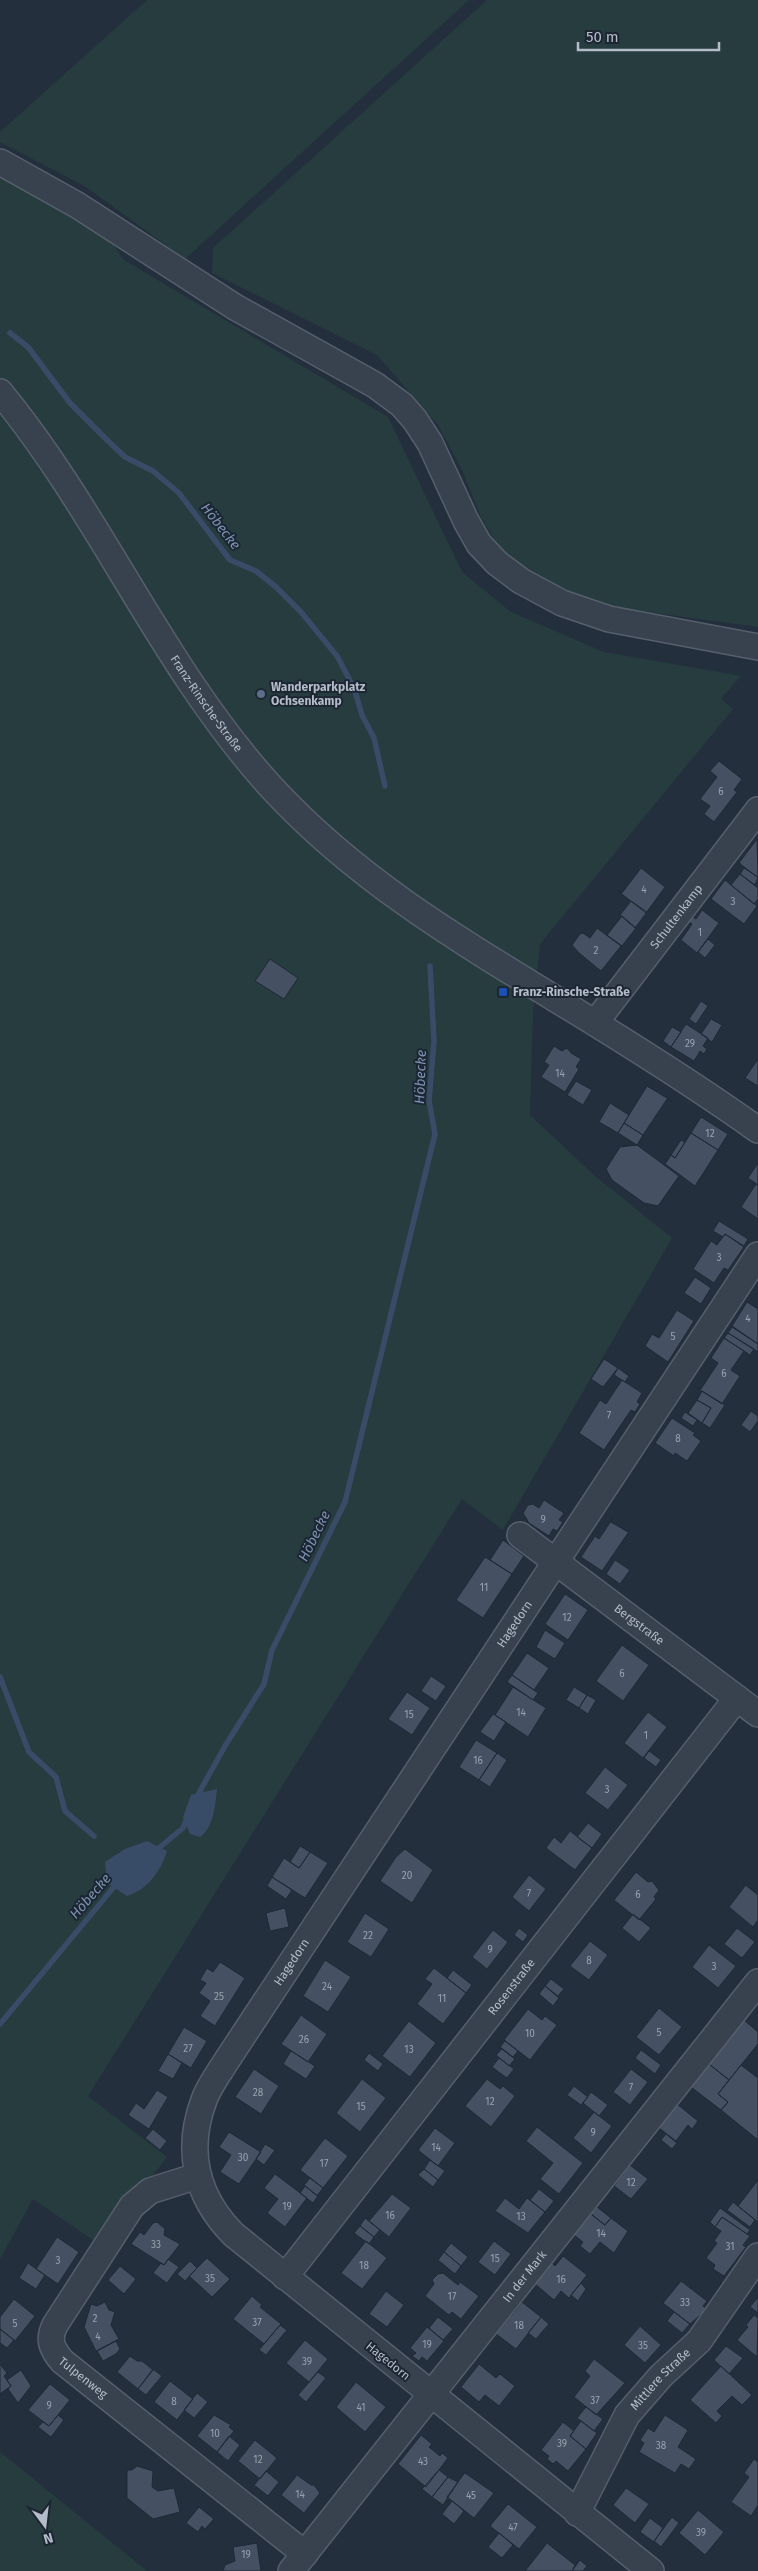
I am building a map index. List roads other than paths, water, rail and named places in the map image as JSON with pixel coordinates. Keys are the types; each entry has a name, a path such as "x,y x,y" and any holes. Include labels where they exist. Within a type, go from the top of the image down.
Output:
{"street":[{"path":"0,162 77,206 235,307 375,385 402,405 426,437 479,544 497,563 521,581 562,603 610,619 758,647"},
{"name":"Franz-Rinsche-Straße","path":"0,392 22,419 89,519 159,634 215,716 272,788 320,836 399,901 505,970 594,1023 758,1130"},
{"name":"Schultenkamp","path":"594,1023 758,810"},
{"name":"Hagedorn","path":"651,2571 430,2395 222,2223 211,2207 197,2176 195,2148 198,2121 204,2099 215,2080 758,1255"},
{"name":"Bergstraße","path":"520,1535 758,1714"},
{"name":"Rosenstraße","path":"285,2277 737,1698"},
{"name":"In der Mark","path":"298,2562 758,1982"},
{"name":"Tulpenweg","path":"197,2176 150,2191 132,2206 55,2324 51,2334 52,2348 62,2361 298,2562"},
{"name":"Mittlere Straße","path":"577,2513 627,2415 661,2376 700,2341 758,2256"}],"water":[{"path":"217,1789 213,1816 205,1833 200,1837 190,1834 183,1817 191,1795"},
{"path":"147,1841 167,1851 161,1866 152,1879 141,1889 127,1896 107,1883 105,1862 125,1849"}],"waterway":[{"name":"Höbecke","path":"10,333 28,347 70,403 125,457 153,471 179,493 230,560 256,571 276,587 301,612 337,656 354,688 362,715 374,738 385,786"},
{"name":"Höbecke","path":"195,1800 225,1746 264,1684 272,1650 345,1502 435,1134 429,1101 434,1041 430,966"},
{"path":"0,1677 29,1752 56,1777 65,1811 94,1836"},
{"name":"Höbecke","path":"154,1852 183,1828 187,1818"},
{"name":"Höbecke","path":"0,2024 118,1882"}],"place":[{"name":"Wanderparkplatz Ochsenkamp","path":"261,694"},
{"name":"Franz-Rinsche-Straße","path":"503,992"}]}
